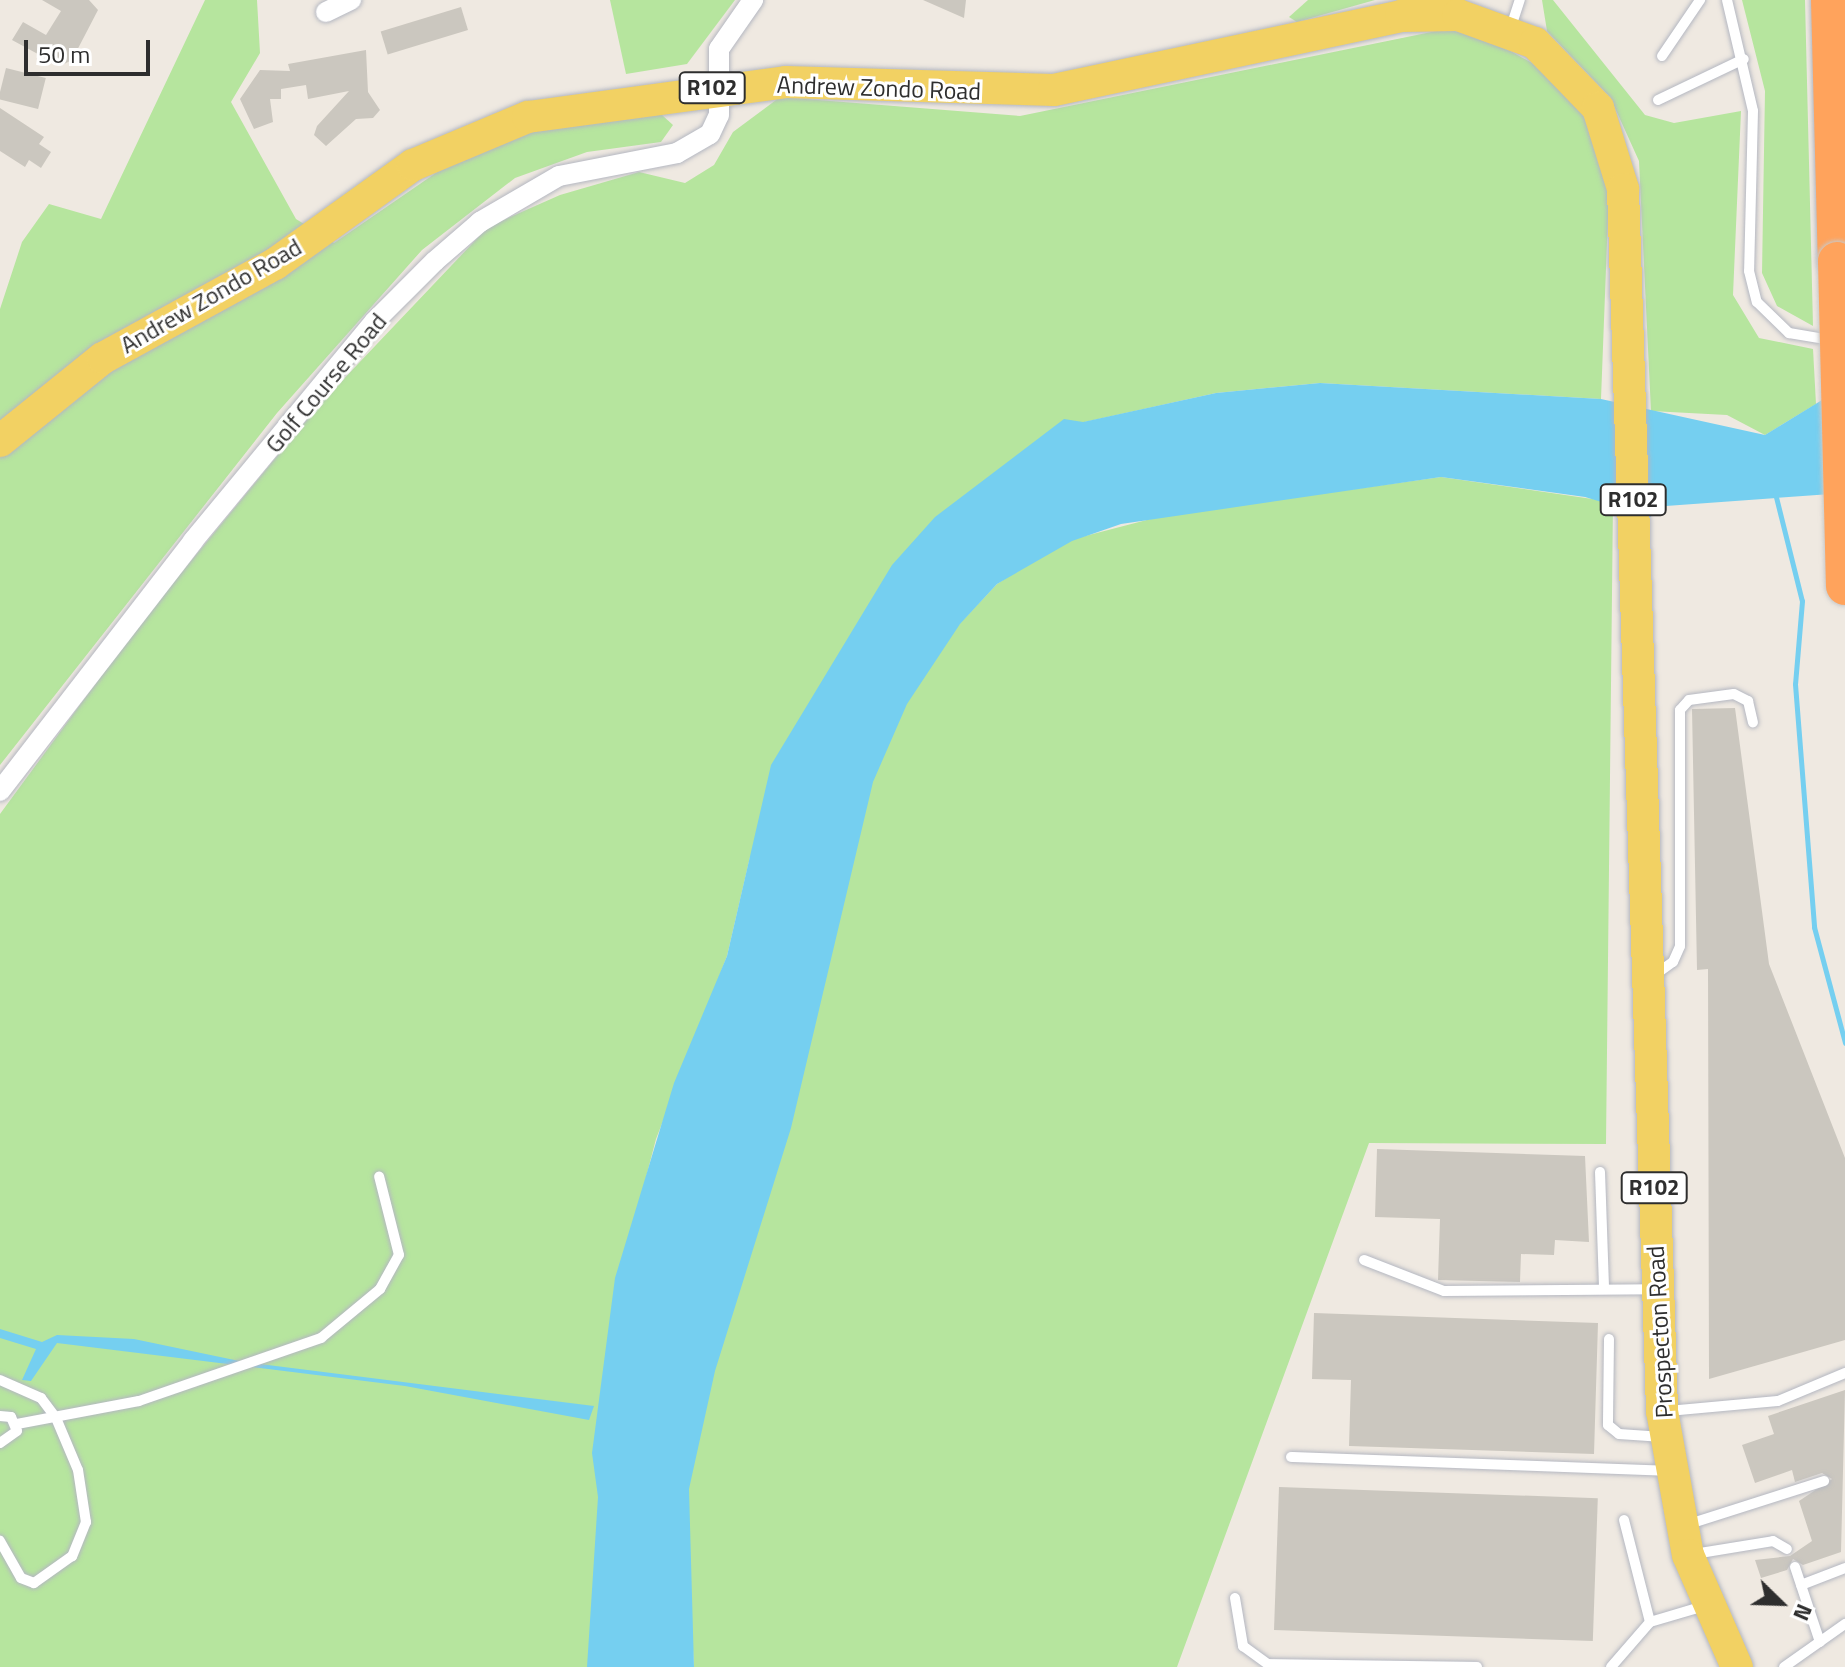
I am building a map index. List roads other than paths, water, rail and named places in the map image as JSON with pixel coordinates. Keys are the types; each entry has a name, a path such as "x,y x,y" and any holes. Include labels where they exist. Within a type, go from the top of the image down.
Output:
{"highway":[{"path":"1830,0 1845,586"}],"main road":[{"path":"1401,16 1432,0"},
{"name":"Andrew Zondo Road","path":"0,441 103,358 275,264 460,141 528,117 718,87 837,82 1054,90 1401,16 1515,15"},
{"name":"Prospecton Road","path":"1515,15 1579,81 1609,131 1623,189 1663,1424 1668,1471 1684,1541 1706,1606 1737,1667"}],"street":[{"path":"326,12 351,0"},
{"name":"Golf Course Road","path":"0,791 193,541 374,322 435,261 480,222 559,176 697,147 719,115 718,87 724,37 753,0"}],"lane":[{"path":"1662,56 1700,0"},
{"path":"1727,0 1744,59 1756,170 1749,271 1757,302 1770,320 1807,341 1845,339"},
{"path":"1658,100 1744,59"},
{"path":"1647,980 1673,962 1680,946 1680,710 1689,700 1734,694 1748,701 1753,722"},
{"path":"1600,1172 1604,1286"},
{"path":"0,1416 17,1424 56,1418 275,1358 341,1324 380,1289 399,1255 379,1176"},
{"path":"1364,1260 1444,1291 1604,1286 1657,1290"},
{"path":"1609,1339 1608,1425 1619,1434 1778,1401 1845,1373"},
{"path":"0,1380 34,1394 56,1418 81,1485 82,1538 58,1568 28,1583 0,1541"},
{"path":"0,1443 15,1436 17,1424"},
{"path":"1291,1457 1668,1471"},
{"path":"1684,1541 1824,1481"},
{"path":"1624,1520 1650,1622"},
{"path":"1684,1541 1773,1541 1787,1549"},
{"path":"1795,1567 1820,1642"},
{"path":"1801,1585 1845,1568"},
{"path":"1235,1598 1243,1646 1268,1664 1477,1667"},
{"path":"1611,1667 1650,1622 1706,1606"},
{"path":"1784,1667 1845,1624"}],"water":[{"path":"1320,383 1601,399 1765,435 1840,389 1845,493 1652,507 1651,517 1585,497 1441,477 1121,524 1072,541 997,584 960,624 907,704 873,782 791,1128 715,1371 689,1489 694,1667 587,1667 598,1497 592,1453 615,1278 674,1083 727,956 771,765 892,565 935,517 1064,419 1083,422 1216,393"},
{"path":"0,1329 42,1342 57,1335 134,1339 244,1362 594,1406 589,1420 405,1386 57,1343 31,1381 22,1380 36,1349 0,1338"}],"waterway":[{"path":"1775,493 1802,601 1795,684 1814,927 1845,1043"}]}
